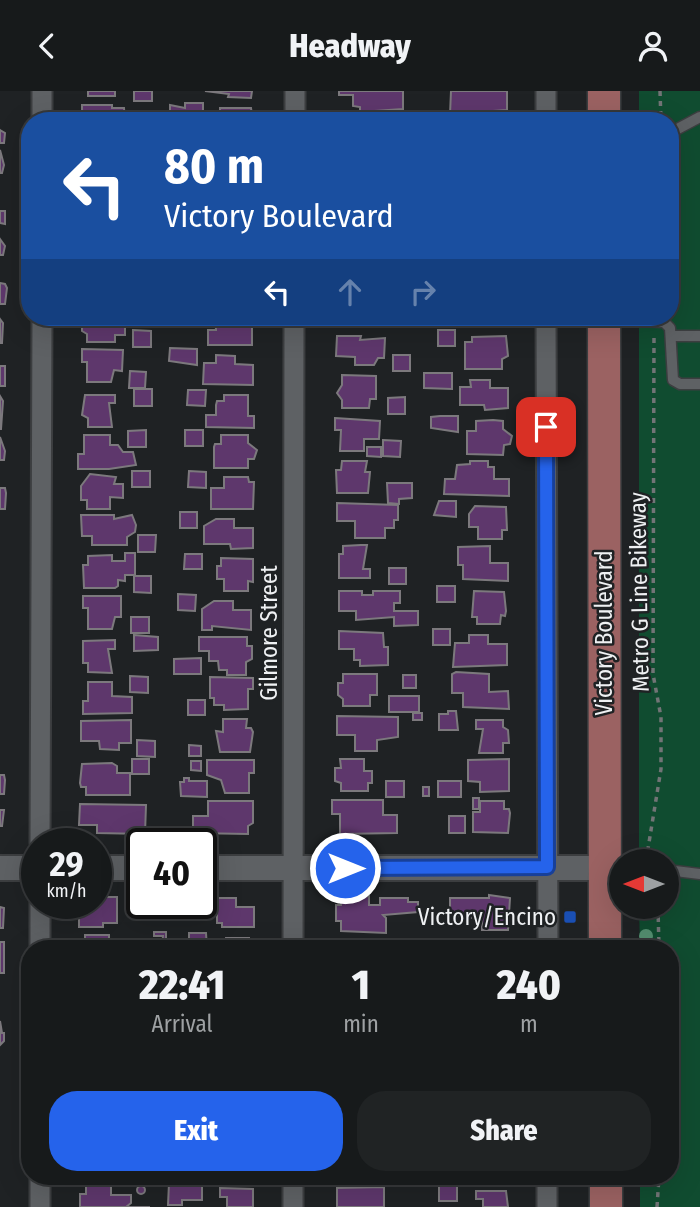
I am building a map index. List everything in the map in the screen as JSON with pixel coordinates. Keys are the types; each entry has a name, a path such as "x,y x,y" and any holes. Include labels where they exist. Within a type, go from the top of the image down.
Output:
{"main road":[{"path":"604,91 604,112"},
{"name":"Victory Boulevard","path":"604,326 609,868 605,940"},
{"path":"606,1185 606,1207"}],"street":[{"path":"42,91 42,112"},
{"path":"295,91 295,112"},
{"path":"546,91 546,112"},
{"path":"40,828 42,326"},
{"name":"Gilmore Street","path":"293,940 294,326"},
{"path":"546,326 548,940"},
{"path":"0,867 21,868"},
{"path":"217,868 609,868"},
{"path":"40,919 40,940"},
{"path":"40,1185 40,1207"},
{"path":"293,1185 293,1207"},
{"path":"547,1185 547,1207"}],"lane":[{"path":"679,128 700,117"},
{"path":"668,326 673,380 680,384 700,384"},
{"path":"671,335 700,335"},
{"path":"679,871 700,874"}],"path":[{"path":"660,91 661,112"},
{"name":"Metro G Line Bikeway","path":"648,849 661,769 661,717 653,674 654,326"},
{"path":"658,919 659,940"},
{"path":"657,1207 658,1185"}],"green space":[{"path":"639,91 700,91 700,1207 640,1207 640,1185 679,1185 679,940 640,940 639,919 679,919 679,849 639,849 639,326 679,326 679,112 639,112"}],"building":[{"path":"88,91 115,91 115,96 88,96"},
{"path":"134,91 152,91 152,101 134,101"},
{"path":"205,91 252,91 251,98 228,97 229,94"},
{"path":"339,91 403,91 403,109 360,112 360,107 353,106 353,95 339,95"},
{"path":"451,91 507,91 507,110 450,112"},
{"path":"185,103 203,103 203,112 170,112 170,105 185,108"},
{"path":"82,105 112,105 112,108 124,108 124,112 82,112"},
{"path":"220,108 251,108 252,112 220,112"},
{"path":"0,130 5,133 4,143 0,143"},
{"path":"0,150 4,165 2,173 0,173"},
{"path":"0,211 5,211 5,224 0,223"},
{"path":"0,239 5,246 3,255 0,255"},
{"path":"0,283 7,288 5,304 0,304"},
{"path":"0,319 3,323 2,343 0,343"},
{"path":"82,326 125,326 125,335 115,335 115,342 87,342 87,334 82,331"},
{"path":"216,326 252,326 252,345 208,345 208,330 216,330"},
{"path":"133,330 151,331 151,347 133,347"},
{"path":"438,330 455,330 455,346 438,346"},
{"path":"337,336 361,336 360,340 385,338 384,358 378,358 374,365 355,365 355,357 336,356"},
{"path":"506,336 508,356 502,359 502,369 465,369 465,342 472,342 472,337"},
{"path":"170,348 197,349 197,365 169,361"},
{"path":"82,349 123,350 122,371 114,370 111,382 87,382 87,362 82,362"},
{"path":"216,355 235,356 235,364 253,365 253,385 203,384 204,363 216,363"},
{"path":"393,355 410,355 410,371 393,371"},
{"path":"0,366 5,366 5,386 0,386"},
{"path":"130,371 146,372 145,388 129,388"},
{"path":"424,373 452,373 452,389 424,388"},
{"path":"342,375 376,376 376,399 370,399 369,408 342,408 342,400 337,393 342,385"},
{"path":"470,380 490,380 490,388 508,388 508,408 485,410 484,405 460,405 460,387 471,387"},
{"path":"134,389 152,389 152,406 134,406"},
{"path":"188,390 206,390 205,406 187,405"},
{"path":"85,395 115,395 115,403 109,403 112,427 88,427 88,418 82,415"},
{"path":"224,395 248,395 248,416 254,416 254,428 206,427 206,415 216,415 217,401 224,401"},
{"path":"0,396 3,401 1,429 0,429"},
{"path":"405,397 405,414 388,414 388,398"},
{"path":"458,416 458,432 431,428 431,417"},
{"path":"335,418 380,421 379,439 364,439 364,451 340,451 341,430 335,430"},
{"path":"476,421 503,421 503,429 512,436 510,444 504,445 503,455 467,454 467,431 476,431"},
{"path":"146,430 146,447 128,447 128,431"},
{"path":"185,430 203,430 203,446 185,446"},
{"path":"84,435 110,435 110,445 118,445 123,452 133,452 136,465 109,469 78,469 78,454 84,454"},
{"path":"221,435 248,435 248,443 257,450 254,459 248,459 248,468 214,468 214,447 215,444 221,444"},
{"path":"0,437 5,451 4,460 0,460"},
{"path":"383,440 401,441 400,457 383,456"},
{"path":"367,447 381,447 381,457 367,456"},
{"path":"342,461 367,461 365,472 370,472 368,493 337,493 336,470 341,470"},
{"path":"470,461 488,461 488,467 494,467 494,479 509,479 509,496 444,494 445,479 455,479 457,465 470,464"},
{"path":"132,471 150,471 150,487 132,487"},
{"path":"189,471 206,472 206,488 188,487"},
{"path":"90,474 116,477 114,484 123,484 123,498 110,497 110,509 87,509 87,500 81,500 81,486"},
{"path":"224,477 248,477 249,482 254,482 253,509 211,509 211,488 224,488"},
{"path":"387,483 412,483 412,498 399,499 399,504 388,503"},
{"path":"0,488 5,488 5,509 0,509"},
{"path":"439,501 456,501 456,517 434,515"},
{"path":"337,503 398,505 398,520 394,520 394,528 385,528 385,538 355,538 355,521 337,521"},
{"path":"475,506 506,507 507,530 502,530 502,539 478,539 478,527 469,527 469,514"},
{"path":"180,512 197,512 197,528 180,528"},
{"path":"81,515 114,515 114,519 132,515 136,525 135,532 127,537 127,545 92,545 92,536 82,536"},
{"path":"216,519 234,519 234,528 253,528 253,548 231,549 230,544 204,544 204,526"},
{"path":"138,535 156,535 155,552 138,552"},
{"path":"367,545 363,569 370,569 370,578 339,578 339,554 343,554 343,546"},
{"path":"490,546 490,563 508,563 508,581 463,579 463,565 458,565 458,547"},
{"path":"125,553 135,553 135,575 125,575 125,581 118,580 118,586 115,588 84,588 83,565 88,565 88,556 112,555 112,561 125,561"},
{"path":"185,554 202,554 202,569 184,569"},
{"path":"221,558 253,559 253,582 248,581 248,591 224,591 224,579 217,579 217,566 221,566"},
{"path":"389,568 406,568 406,584 389,584"},
{"path":"134,576 151,576 151,593 134,592"},
{"path":"437,586 455,586 455,602 437,602"},
{"path":"339,591 362,591 362,595 373,595 373,591 400,591 400,603 394,603 394,611 418,611 418,625 394,626 394,617 356,620 356,611 339,611"},
{"path":"474,591 504,592 506,611 505,616 501,615 500,624 477,624 477,617 472,617"},
{"path":"178,594 196,595 195,611 178,610"},
{"path":"83,596 121,596 121,617 115,617 112,629 88,629 88,608 83,608"},
{"path":"214,601 233,601 233,610 251,610 251,630 212,626 212,630 202,630 202,609"},
{"path":"131,617 149,617 149,633 131,633"},
{"path":"433,629 450,629 450,645 433,645"},
{"path":"339,631 383,633 384,647 388,647 388,665 360,666 360,660 354,660 354,649 339,649"},
{"path":"134,635 158,637 158,650 134,651"},
{"path":"469,635 488,635 488,644 507,644 507,665 453,667 455,643 469,643"},
{"path":"199,637 247,637 247,646 252,646 252,659 246,662 246,675 227,675 227,670 219,670 218,661 209,661 209,651 199,651"},
{"path":"115,640 115,649 108,649 112,673 88,672 88,663 83,663 83,641"},
{"path":"201,658 201,674 174,674 174,659"},
{"path":"343,674 377,674 377,695 370,695 370,706 343,706 343,699 338,695 338,683 343,683"},
{"path":"452,674 489,674 489,692 508,691 509,709 463,707 463,693 452,693"},
{"path":"403,675 416,675 416,688 403,688"},
{"path":"130,676 148,677 148,693 130,692"},
{"path":"210,677 253,678 253,689 248,689 248,709 224,710 224,705 214,705 214,698 210,698"},
{"path":"88,682 112,682 112,696 132,697 132,713 83,714 83,701 88,701"},
{"path":"389,696 419,696 419,712 389,712"},
{"path":"188,700 205,700 205,715 188,715"},
{"path":"448,711 456,711 458,730 439,730 439,714 448,714"},
{"path":"413,713 422,713 422,720 413,720"},
{"path":"337,716 398,717 398,737 377,740 377,751 355,751 355,735 337,735"},
{"path":"223,719 247,719 246,728 251,728 253,732 250,752 220,752 216,731 223,732"},
{"path":"131,720 131,743 119,743 119,750 100,749 99,741 81,741 81,721"},
{"path":"476,720 503,720 503,727 508,730 509,743 503,743 503,753 479,753 483,729 476,729"},
{"path":"137,740 155,741 155,757 137,756"},
{"path":"189,745 201,746 201,756 189,756"},
{"path":"132,759 149,759 149,774 132,774"},
{"path":"340,759 364,759 364,771 372,771 372,783 368,783 368,791 341,791 341,783 335,781 335,768 341,768"},
{"path":"509,759 509,791 480,792 480,782 468,781 468,760"},
{"path":"207,760 254,760 254,773 249,773 249,793 225,793 221,780 207,775"},
{"path":"191,761 201,761 201,771 191,770"},
{"path":"112,763 117,766 117,773 130,773 130,795 86,795 86,787 81,787 80,783 82,764"},
{"path":"0,775 4,775 4,794 0,794"},
{"path":"184,778 189,778 189,781 207,781 207,797 181,796 180,782 184,782"},
{"path":"386,781 404,781 404,797 386,797"},
{"path":"438,781 461,781 461,797 438,797"},
{"path":"423,787 429,787 429,796 423,796"},
{"path":"473,798 479,798 479,809 473,809"},
{"path":"332,800 383,800 383,815 397,815 397,833 340,834 340,814 332,814"},
{"path":"208,801 253,801 253,823 248,826 248,834 217,833 217,828 193,828 193,816 208,816"},
{"path":"480,801 504,801 504,809 509,809 510,813 508,833 473,832 473,812 480,812"},
{"path":"80,804 146,805 145,828 126,828 126,834 112,833 112,828 79,825"},
{"path":"0,810 4,810 2,826 0,826"},
{"path":"449,816 465,816 465,833 449,833"},
{"path":"489,895 510,898 508,930 482,930 482,919 450,915 450,898 489,898"},
{"path":"369,896 369,905 380,905 380,898 408,898 408,902 418,902 418,912 383,915 386,918 386,933 341,931 341,921 336,921 336,905 341,905 341,897"},
{"path":"112,897 117,897 117,923 103,923 103,927 79,927 79,919 112,919"},
{"path":"217,898 236,898 236,907 254,907 254,927 222,927 222,923 217,923"},
{"path":"0,907 4,908 3,928 0,928"},
{"path":"154,932 166,932 166,940 163,940 163,936 154,936"},
{"path":"189,933 206,933 206,940 189,940"},
{"path":"85,935 109,935 109,940 85,940"},
{"path":"226,938 249,938 249,940"},
{"path":"0,942 4,942 4,973 0,973"},
{"path":"0,1021 4,1041 0,1045"},
{"path":"86,1185 111,1185 111,1195 131,1195 131,1203 126,1207 80,1207 80,1194 86,1194"},
{"path":"169,1185 202,1185 202,1200 182,1200 182,1205 168,1205"},
{"path":"439,1185 457,1185 457,1201 439,1201"},
{"path":"141,1186 145,1190 141,1194 137,1190"},
{"path":"384,1187 384,1207 337,1207 337,1188"},
{"path":"220,1188 253,1189 253,1207 227,1207 227,1197 220,1197"},
{"path":"476,1191 506,1191 508,1207 483,1207 483,1199 476,1199"}],"place":[{"name":"Victory/Encino","path":"570,917"}],"route":[{"path":"345,868 547,867 546,427"}]}
